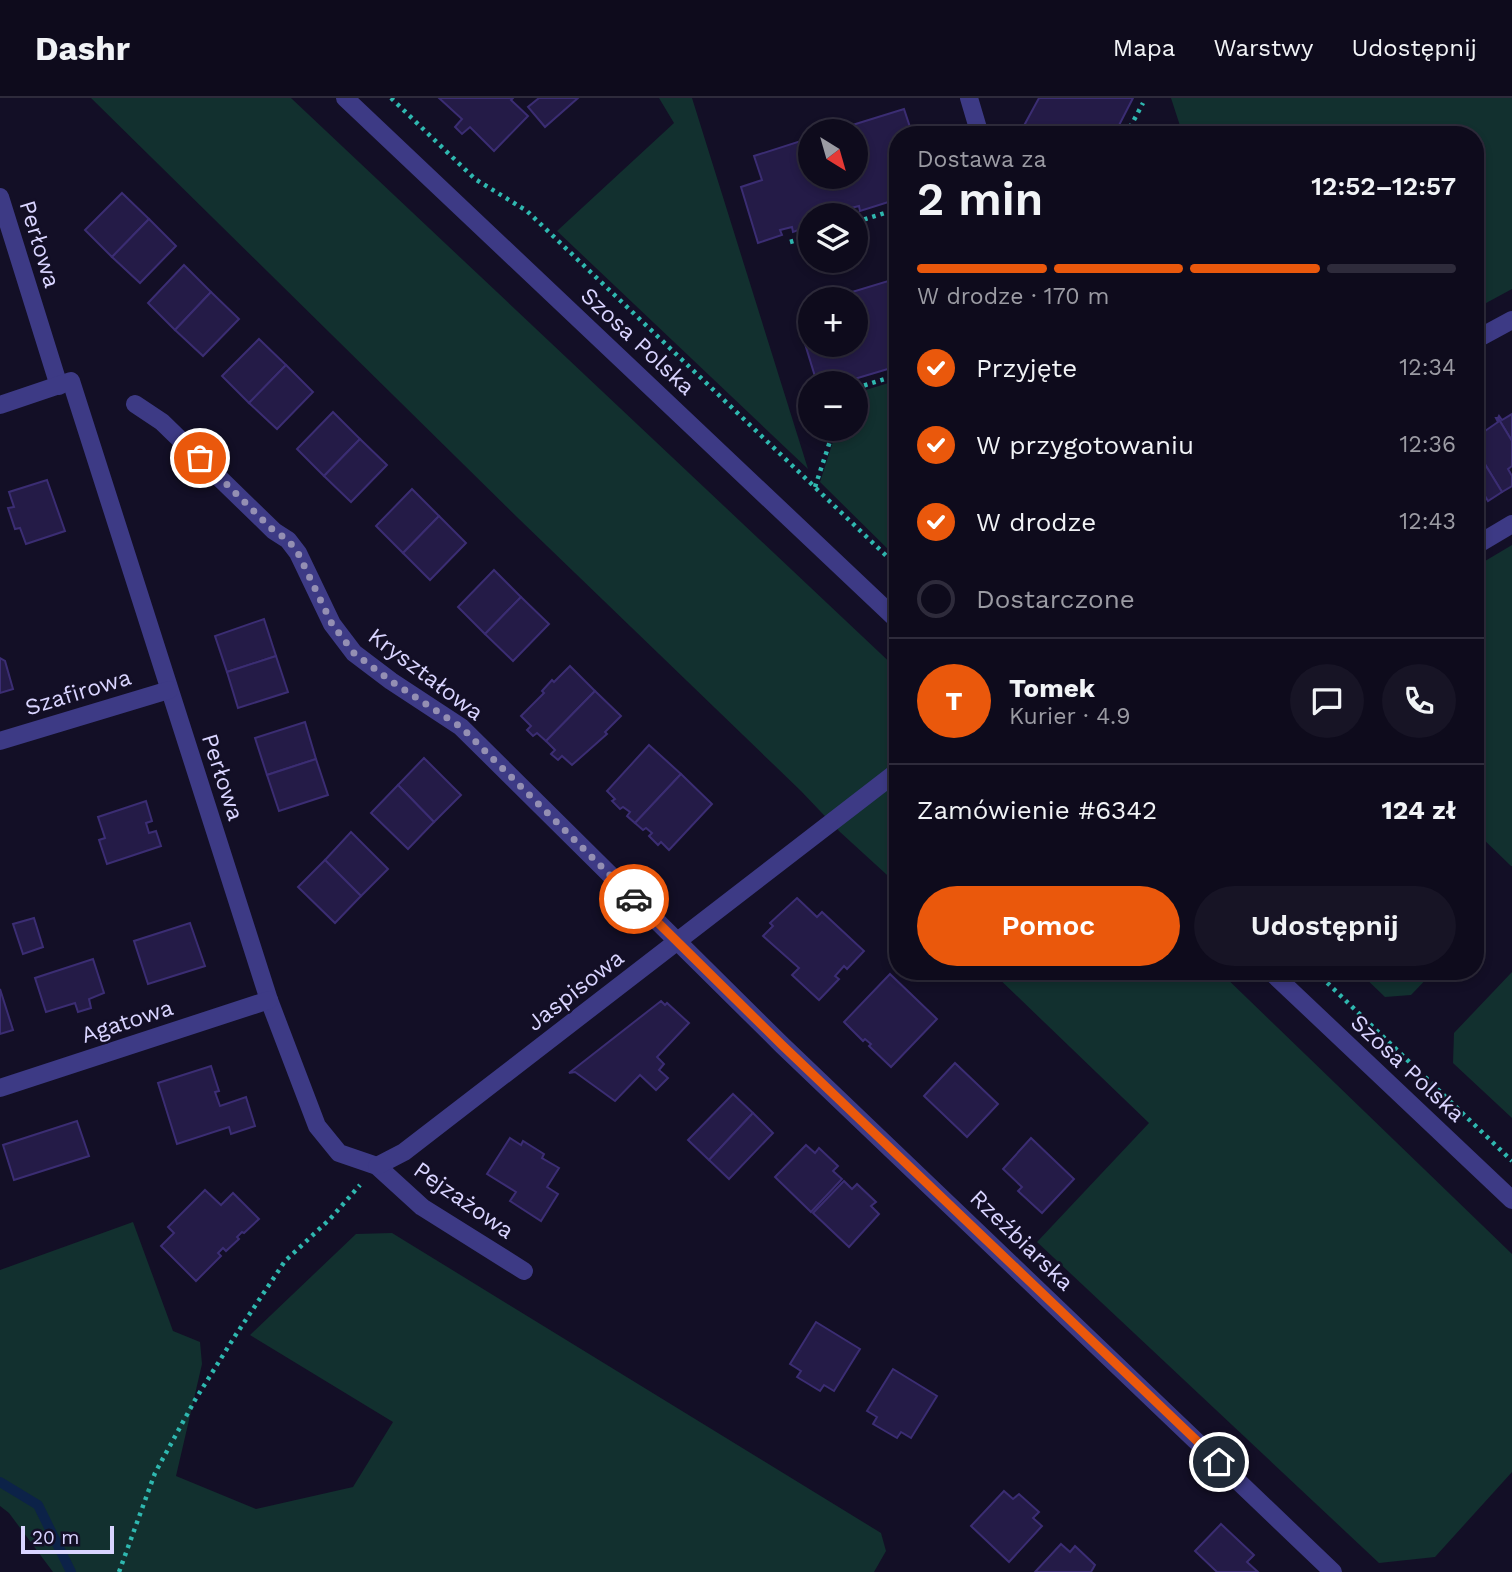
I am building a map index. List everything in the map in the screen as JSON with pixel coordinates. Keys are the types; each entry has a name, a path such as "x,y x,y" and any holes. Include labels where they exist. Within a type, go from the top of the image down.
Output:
{"street":[{"name":"Szosa Polska","path":"345,98 889,612"},
{"path":"969,98 978,126"},
{"name":"Perłowa","path":"0,197 59,386 71,381 270,1000 317,1126 339,1153 377,1166"},
{"path":"1484,335 1512,320"},
{"path":"0,405 59,386"},
{"name":"Kryształowa","path":"135,404 162,422 274,531 288,540 298,553 332,624 354,653 461,727 677,942"},
{"path":"1484,541 1512,524"},
{"name":"Szafirowa","path":"0,741 169,690"},
{"name":"Jaspisowa","path":"377,1166 404,1152 889,778"},
{"name":"Rzeźbiarska","path":"677,942 1334,1572"},
{"name":"Szosa Polska","path":"1280,980 1512,1200"},
{"name":"Agatowa","path":"0,1088 270,1000"},
{"name":"Pejzażowa","path":"377,1166 422,1207 524,1271"}],"path":[{"path":"391,98 475,179 527,211 889,558"},
{"path":"1131,126 1143,103"},
{"path":"868,218 889,212"},
{"path":"790,242 798,240"},
{"path":"868,384 889,378"},
{"path":"815,487 830,441"},
{"path":"1324,980 1512,1161"},
{"path":"119,1572 155,1473 208,1379 285,1261 330,1219 377,1166"}],"green space":[{"path":"91,98 291,98 889,662 889,877 519,519"},
{"path":"659,98 692,98 808,469 557,231 674,123"},
{"path":"1171,98 1512,98 1512,289 1484,304 1484,126 1180,126"},
{"path":"889,383 889,550 820,482 833,441 868,441 868,389"},
{"path":"1512,545 1512,866 1484,840 1484,562"},
{"path":"1512,972 1512,1118 1453,1063 1454,1033"},
{"path":"1000,980 1228,980 1512,1254 1512,1472 1435,1557 1379,1563 1037,1242 1149,1123"},
{"path":"1367,980 1425,980 1411,995 1385,997"},
{"path":"133,1222 173,1331 200,1342 202,1364 176,1476 256,1509 353,1487 393,1422 250,1335 356,1234 392,1233 881,1533 886,1551 874,1572 53,1572 9,1513 0,1506 0,1270"}],"building":[{"path":"439,98 513,98 511,100 528,116 494,151 470,127 462,134 455,127 462,119"},
{"path":"539,98 578,98 545,127 528,107"},
{"path":"1039,98 1133,98 1119,126 1024,126"},
{"path":"904,109 910,126 889,126 889,202 868,208 868,203 798,203 798,230 793,232 792,227 780,230 782,235 758,243 741,187 762,180 754,156 798,142 798,189 868,189 868,120"},
{"path":"122,193 149,219 112,257 85,230"},
{"path":"149,219 176,246 140,283 112,257"},
{"path":"184,265 211,292 175,330 148,303"},
{"path":"889,281 889,369 868,375 868,371 813,371 809,357 868,357 868,287"},
{"path":"211,292 239,319 203,356 175,330"},
{"path":"259,339 286,365 249,403 222,376"},
{"path":"286,365 313,392 277,429 249,403"},
{"path":"333,412 360,439 324,476 297,449"},
{"path":"1512,414 1512,441 1498,418 1499,416 1502,420"},
{"path":"1496,418 1512,441 1512,466 1508,469 1512,476 1512,486 1502,492 1484,463 1484,430 1498,422"},
{"path":"360,439 387,465 351,502 324,476"},
{"path":"1484,463 1502,492 1488,501 1484,494"},
{"path":"47,480 65,531 26,544 20,528 15,529 8,508 14,507 9,492"},
{"path":"412,489 439,516 403,553 376,526"},
{"path":"439,516 466,543 430,580 403,553"},
{"path":"494,570 521,597 485,634 458,607"},
{"path":"521,597 549,624 513,661 485,634"},
{"path":"264,619 276,656 227,672 215,636"},
{"path":"276,656 288,692 238,708 227,672"},
{"path":"0,658 5,661 13,689 0,693"},
{"path":"570,666 595,691 546,741 537,733 533,736 527,730 531,726 521,716 544,693 542,691 552,680 554,682"},
{"path":"595,691 621,716 605,732 607,734 572,765 562,756 558,760 551,754 555,750 546,741"},
{"path":"305,722 316,759 267,775 255,738"},
{"path":"649,745 681,774 635,823 627,816 630,812 623,807 620,809 607,791"},
{"path":"424,758 461,795 434,822 398,785"},
{"path":"316,759 328,795 279,811 267,775"},
{"path":"681,774 712,804 669,850 661,842 658,845 649,836 652,833 646,828 643,830 635,823"},
{"path":"398,785 434,822 408,849 371,813"},
{"path":"146,801 152,821 146,823 149,833 156,831 161,846 107,864 99,840 105,838 98,817"},
{"path":"351,832 388,869 361,896 325,860"},
{"path":"325,860 361,896 335,923 298,887"},
{"path":"797,898 817,917 822,912 864,951 847,969 844,966 835,976 839,979 819,1000 792,975 799,968 763,936 773,926 770,923"},
{"path":"34,918 43,947 23,954 13,924"},
{"path":"190,923 205,966 148,984 134,941"},
{"path":"93,959 104,993 89,999 91,1008 78,1012 75,1003 46,1012 35,978"},
{"path":"889,975 889,980 896,980 937,1019 891,1067 869,1046 871,1044 865,1039 863,1041 844,1022"},
{"path":"0,989 13,1030 0,1034"},
{"path":"661,1001 665,1005 667,1003 689,1023 657,1057 664,1064 659,1070 668,1078 656,1090 640,1075 615,1101 575,1072 569,1073"},
{"path":"955,1063 998,1104 967,1137 924,1096"},
{"path":"211,1066 219,1091 215,1092 220,1106 246,1097 255,1126 231,1134 229,1127 177,1144 158,1083"},
{"path":"733,1094 753,1113 709,1160 688,1140"},
{"path":"753,1113 773,1133 729,1179 709,1160"},
{"path":"77,1121 89,1156 14,1180 3,1145"},
{"path":"510,1138 521,1145 523,1141 544,1154 542,1158 559,1168 547,1187 558,1194 541,1221 510,1201 516,1192 487,1174"},
{"path":"1031,1138 1074,1179 1042,1213 1018,1191 1022,1187 1003,1169"},
{"path":"806,1145 815,1153 819,1148 838,1166 833,1171 842,1179 811,1212 775,1177"},
{"path":"844,1181 852,1189 857,1184 876,1202 871,1206 879,1214 849,1247 813,1213"},
{"path":"205,1190 221,1205 233,1193 259,1219 242,1232 237,1237 239,1239 226,1251 223,1248 218,1253 221,1256 196,1281 161,1246 174,1233 168,1227"},
{"path":"816,1322 860,1349 834,1391 824,1385 820,1391 797,1377 801,1371 790,1364"},
{"path":"893,1369 937,1396 911,1438 901,1432 897,1438 873,1424 877,1417 867,1411"},
{"path":"1004,1491 1013,1499 1019,1494 1039,1512 1033,1518 1042,1526 1009,1562 971,1526"},
{"path":"1221,1524 1254,1555 1247,1562 1258,1572 1217,1572 1195,1551"},
{"path":"1061,1544 1070,1552 1075,1546 1095,1565 1091,1572 1035,1572"}],"waterway":[{"path":"0,1482 38,1505 71,1572"}],"way so far":[{"path":"200,458 274,531 288,540 298,553 332,624 354,653 461,727 634,899"}],"route":[{"path":"634,899 782,1045 1219,1462"}]}
